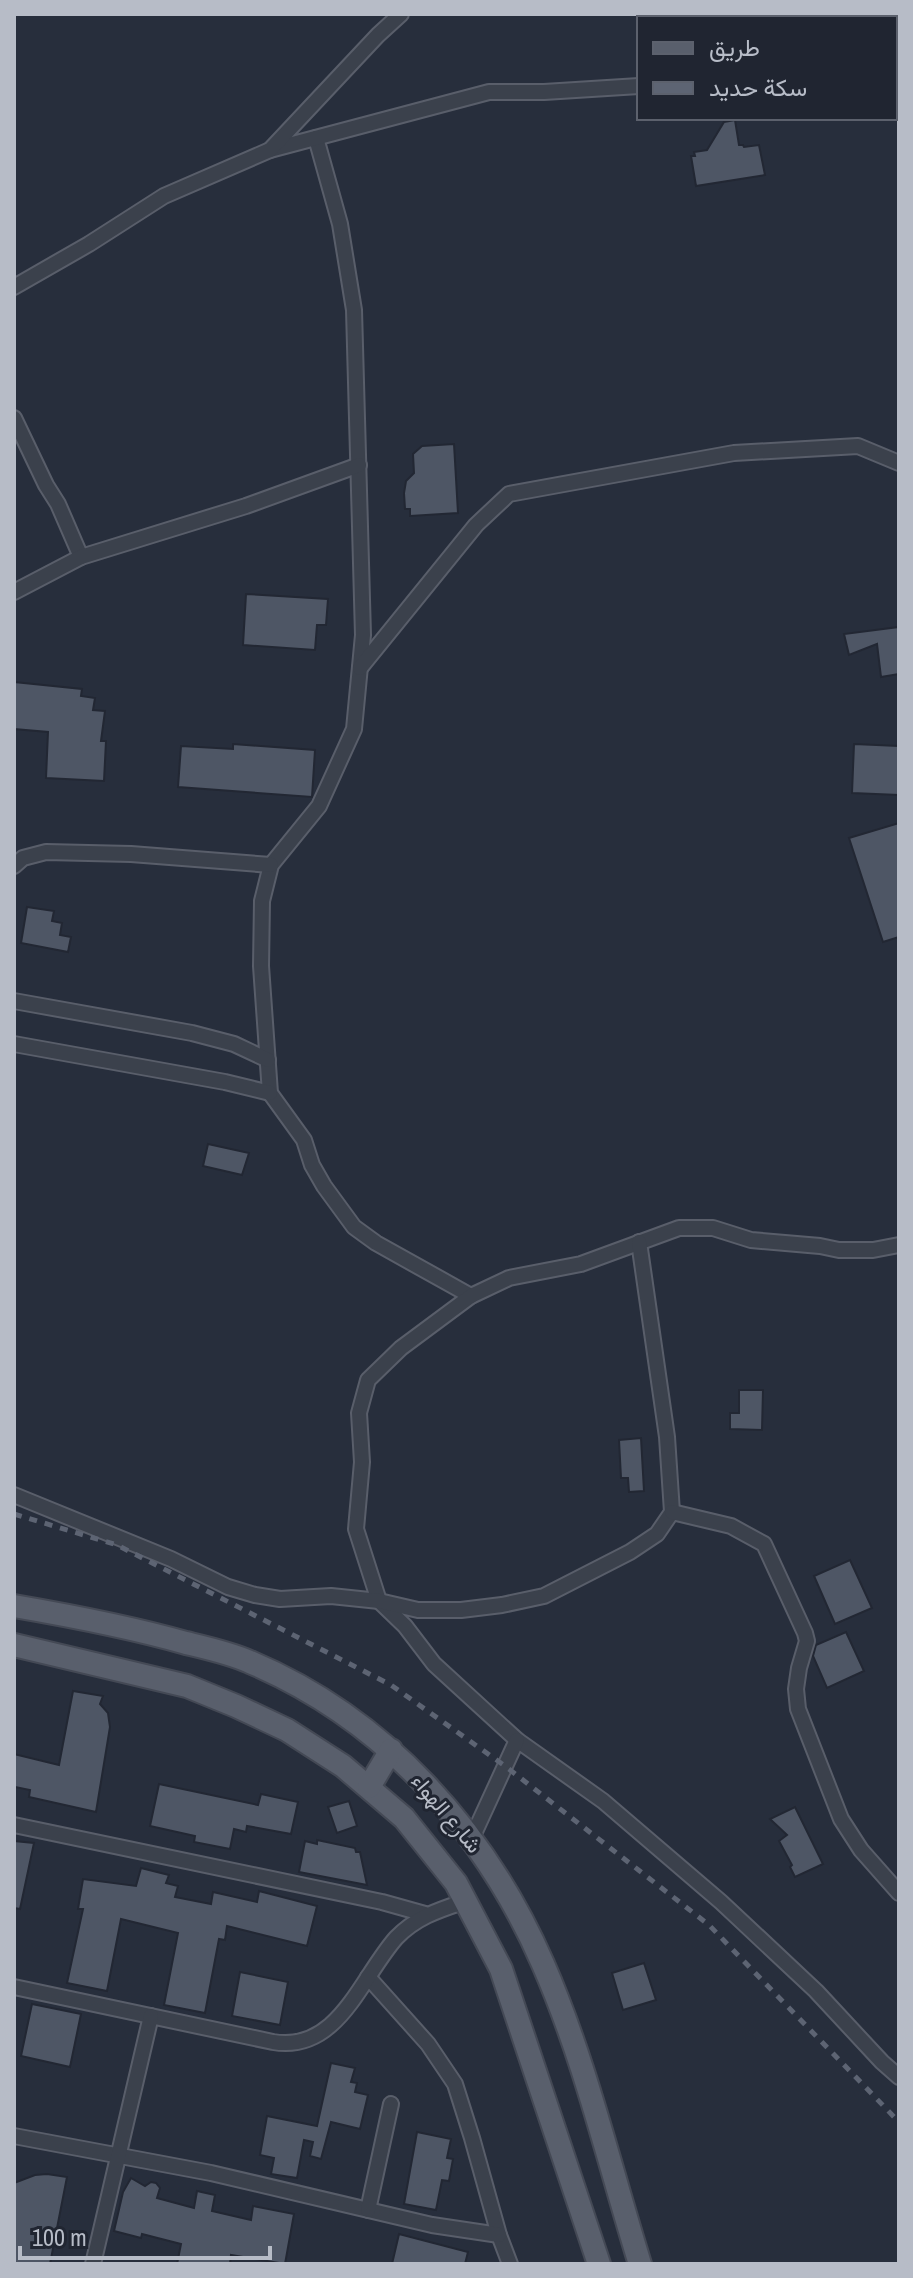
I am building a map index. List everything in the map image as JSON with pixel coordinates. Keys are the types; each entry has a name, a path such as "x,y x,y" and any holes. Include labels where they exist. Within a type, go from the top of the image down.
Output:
{"main road":[{"name":"شارع الهواء","path":"14,1606 148,1632 247,1661 321,1699 391,1750 442,1801 472,1838 517,1911 543,1965 579,2064 640,2264"},
{"name":"شارع الهواء","path":"15,1649 187,1686 236,1706 287,1730 343,1766 404,1818 456,1883 501,1969 599,2264"},
{"path":"369,1787 391,1750"}],"street":[{"path":"270,150 401,14"},
{"path":"14,287 164,196 270,150 489,92 637,86"},
{"path":"316,138 340,224 354,310 363,635 354,729 319,806 271,865 262,901 261,966 270,1093 304,1140 318,1176 354,1227 388,1250 471,1296"},
{"path":"14,418 81,557"},
{"path":"360,668 476,525 509,494 734,453 858,446 899,463"},
{"path":"14,592 81,557 246,506 359,465"},
{"path":"14,866 23,858 46,852 131,854 271,865"},
{"path":"14,1001 192,1033 234,1044 268,1060"},
{"path":"14,1044 270,1093"},
{"path":"899,1245 873,1250 839,1250 751,1240 713,1228 679,1228 581,1264 509,1278 471,1296 383,1364 368,1380 359,1413 362,1462 356,1529 379,1601 405,1626 434,1664 517,1740 603,1801 721,1902 816,1991 899,2077"},
{"path":"14,1495 171,1559 228,1587 255,1595 280,1599 331,1596 379,1601 418,1610 461,1610 544,1596 630,1552 657,1534 672,1512 665,1422 639,1242"},
{"path":"672,1512 731,1526 764,1544 807,1641 796,1689 798,1709 841,1819 861,1850 899,1893"},
{"path":"472,1838 517,1740"},
{"path":"14,1825 382,1902 425,1914"},
{"path":"14,1987 273,2042 296,2044 327,2030 397,1937 425,1914 466,1901"},
{"path":"368,1977 428,2044 455,2084 510,2264"},
{"path":"93,2264 151,2016"},
{"path":"368,2210 391,2104"},
{"path":"14,2136 211,2173 432,2225 499,2235"}],"building":[{"path":"735,120 739,145 759,145 765,175 696,186 691,156 695,156 694,152 707,150 724,122"},
{"path":"454,444 458,513 410,516 410,509 405,509 404,493 406,481 414,473 413,454 422,446"},
{"path":"246,594 328,599 326,625 317,625 315,650 243,645"},
{"path":"899,627 899,674 881,677 877,644 849,655 844,634"},
{"path":"14,682 82,689 81,696 95,698 93,710 105,711 101,741 106,741 104,781 46,778 48,732 14,729"},
{"path":"233,744 315,750 312,797 178,787 181,746 233,749"},
{"path":"854,744 899,746 899,795 852,793"},
{"path":"899,823 899,937 883,942 849,838"},
{"path":"27,907 54,911 52,921 62,923 60,935 71,937 68,952 21,943"},
{"path":"208,1144 249,1153 242,1175 203,1166"},
{"path":"739,1390 763,1390 762,1430 730,1429 730,1413 739,1413"},
{"path":"641,1438 644,1491 629,1492 628,1478 621,1478 619,1440"},
{"path":"850,1560 872,1608 835,1624 814,1576"},
{"path":"846,1632 864,1671 827,1688 813,1656 816,1645"},
{"path":"73,1691 103,1696 100,1704 108,1713 110,1727 96,1812 29,1797 30,1790 15,1787 14,1754 59,1765"},
{"path":"159,1784 258,1805 261,1794 298,1802 291,1834 247,1826 246,1832 234,1829 230,1849 194,1842 195,1836 150,1826"},
{"path":"349,1801 357,1826 337,1833 328,1807"},
{"path":"795,1807 823,1864 795,1877 779,1841 787,1835 770,1819"},
{"path":"317,1840 355,1848 356,1852 360,1852 367,1885 299,1872 305,1841 317,1844"},
{"path":"14,1841 34,1843 20,1909 14,1908"},
{"path":"141,1868 169,1875 166,1883 178,1886 175,1897 211,1904 213,1892 257,1902 259,1891 317,1906 307,1946 227,1926 225,1940 219,1939 205,2013 164,2005 178,1933 121,1919 107,1991 67,1983 83,1909 78,1909 83,1879 136,1886"},
{"path":"644,1963 656,2000 623,2010 612,1973"},
{"path":"240,1972 288,1982 280,2025 232,2016"},
{"path":"32,2004 81,2014 70,2067 21,2056"},
{"path":"331,2063 355,2068 351,2082 357,2083 355,2092 368,2095 360,2129 331,2122 321,2159 310,2156 313,2142 304,2140 297,2178 271,2174 274,2158 260,2155 267,2116 317,2126"},
{"path":"417,2132 451,2139 447,2158 453,2159 449,2181 442,2180 436,2210 404,2204"},
{"path":"47,2174 67,2177 50,2264 14,2264 14,2183"},
{"path":"131,2178 145,2186 156,2183 160,2188 157,2198 194,2208 197,2191 215,2195 212,2211 251,2220 253,2206 294,2214 285,2264 231,2255 230,2264 177,2264 181,2244 114,2231 123,2192"},
{"path":"399,2234 468,2252 465,2264 392,2264"}],"railway":[{"path":"14,1514 117,1545 391,1685 505,1766 709,1925 899,2122"}]}
